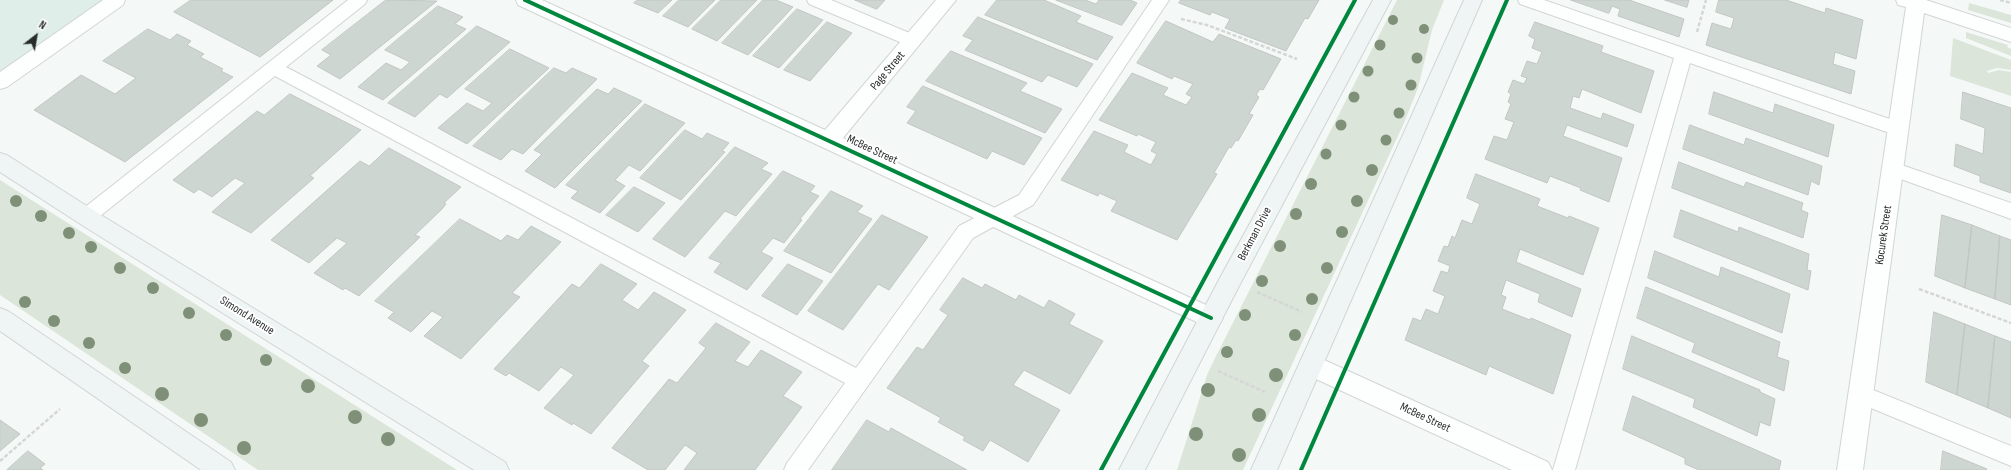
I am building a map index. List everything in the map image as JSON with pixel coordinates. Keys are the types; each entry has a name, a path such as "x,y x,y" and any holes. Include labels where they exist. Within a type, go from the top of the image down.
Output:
{"street":[{"path":"0,82 116,0"},
{"name":"Page Street","path":"828,141 947,0"},
{"name":"Berkman Drive","path":"1132,470 1211,318 1382,0"},
{"path":"1264,470 1473,0"},
{"path":"1912,1 2011,35"},
{"name":"Kocurek Street","path":"1850,470 1893,169 1912,1"},
{"name":"McBee Street","path":"533,2 828,141 1211,318"},
{"name":"Simond Avenue","path":"0,161 86,216 496,470"},
{"path":"0,318 222,470"},
{"name":"McBee Street","path":"1311,365 1539,470"}],"lane":[{"path":"86,216 359,0"},
{"path":"815,0 913,41"},
{"path":"1526,0 1898,129"},
{"path":"795,470 966,232 1026,200 1157,6"},
{"path":"1564,470 1684,54"},
{"path":"274,68 859,380"},
{"path":"1893,169 2011,211"},
{"path":"1861,394 2011,456"}],"path":[{"path":"1684,54 1688,38 1696,33 1706,0"},
{"path":"2000,0 2011,3"},
{"path":"1157,6 1166,16 1207,25 1251,44 1297,59"},
{"path":"1249,289 1307,314"},
{"path":"1919,289 2011,323"},
{"path":"1210,367 1269,393"},
{"path":"0,461 60,410"}],"shaded area":[{"path":"0,0 117,0 0,82"},
{"path":"1397,0 1444,0 1432,30 1418,88 1404,123 1243,470 1177,470 1207,375"},
{"path":"1969,3 2011,15 2011,23 1968,10"},
{"path":"1966,32 2008,45 2007,47 2011,49 2011,56 1966,38"},
{"path":"1953,38 2011,60 2011,70 1997,68 1987,71 1988,73 1999,70 2011,72 2011,96 1950,76"},
{"path":"0,180 457,470 258,470 0,295"}],"building":[{"path":"191,0 333,0 260,57 174,12"},
{"path":"386,0 437,1 340,79 317,66 331,55 322,50"},
{"path":"637,0 672,0 658,13 634,3"},
{"path":"679,0 715,0 688,27 663,16"},
{"path":"721,0 757,0 717,41 692,29"},
{"path":"763,0 776,0 793,7 748,55 722,43"},
{"path":"855,0 885,0 877,9"},
{"path":"997,0 1044,0 1081,16 1076,22 1113,37 1097,60 985,15"},
{"path":"1056,0 1085,0 1096,4 1099,0 1130,0 1137,3 1122,25"},
{"path":"1181,0 1319,0 1308,19 1305,18 1286,51 1225,28 1230,19 1212,12 1210,15 1179,3"},
{"path":"1571,0 1629,0 1684,19 1679,37 1618,16 1620,9 1612,6 1609,13"},
{"path":"1665,0 1689,0 1687,7"},
{"path":"1719,0 1786,0 1825,13 1826,8 1863,20 1856,59 1835,52 1833,64 1855,71 1851,94 1706,45 1712,23 1731,29 1734,18 1716,12"},
{"path":"438,6 463,17 455,24 466,29 383,100 358,87 386,63 401,70 410,62 385,50"},
{"path":"797,9 823,20 779,68 753,56"},
{"path":"978,17 1093,64 1077,87 1048,75 1042,82 965,50 973,40 963,36"},
{"path":"1166,21 1213,42 1219,34 1281,59 1263,90 1260,89 1256,95 1259,97 1249,114 1253,115 1238,141 1236,140 1231,148 1229,147 1214,173 1217,174 1177,240 1111,211 1117,201 1099,193 1098,196 1061,180 1094,131 1128,145 1124,152 1151,165 1157,154 1151,151 1156,142 1138,134 1137,136 1099,120 1132,73 1168,88 1163,95 1186,105 1192,97 1186,94 1193,84 1174,76 1172,79 1137,63"},
{"path":"827,22 852,33 810,81 784,70"},
{"path":"1535,22 1603,46 1601,52 1654,71 1641,113 1582,89 1579,98 1573,96 1570,108 1601,119 1603,113 1634,125 1627,147 1567,125 1563,136 1622,158 1609,202 1580,190 1581,188 1550,176 1547,183 1485,159 1494,136 1507,140 1514,122 1505,119 1511,104 1508,102 1511,94 1508,92 1513,80 1524,84 1527,78 1521,76 1527,61 1537,64 1542,52 1532,48 1535,39 1529,36"},
{"path":"477,26 510,42 447,98 440,94 415,117 388,103"},
{"path":"148,29 170,40 177,34 191,41 187,45 204,54 200,57 223,69 221,71 233,77 125,162 34,110 81,75 115,94 136,78 103,61"},
{"path":"510,49 549,68 467,144 438,128 467,103 483,111 492,103 465,89"},
{"path":"951,51 1027,83 1020,91 1062,109 1045,133 926,81"},
{"path":"554,68 566,73 572,68 597,79 523,154 512,149 501,160 473,146"},
{"path":"923,86 1042,138 1024,165 992,151 987,159 907,123 916,111 907,107"},
{"path":"614,88 642,101 555,188 525,171 542,154 534,150 597,89 608,94"},
{"path":"1714,92 1773,113 1775,104 1834,125 1828,157 1709,114"},
{"path":"1963,92 2011,108 2011,193 1980,182 1980,176 1954,166 1956,144 1983,154 1985,128 1961,119"},
{"path":"290,94 361,130 310,176 314,178 251,233 212,212 245,183 235,178 212,197 199,189 194,193 173,180 257,111 264,115"},
{"path":"645,104 685,123 640,171 629,165 615,180 625,186 600,213 571,198 578,191 566,185"},
{"path":"1690,125 1744,145 1746,138 1822,166 1819,185 1811,181 1808,195 1683,149"},
{"path":"685,130 702,139 707,133 729,143 722,151 725,152 681,200 640,178"},
{"path":"735,147 768,163 761,169 772,174 736,216 725,211 685,257 653,239"},
{"path":"389,148 461,187 444,203 446,204 442,209 415,235 420,237 359,296 345,288 343,290 314,273 347,243 337,238 309,263 271,240 360,161 369,166"},
{"path":"1679,162 1744,187 1746,182 1803,203 1801,210 1808,213 1803,238 1672,188"},
{"path":"783,171 815,186 810,192 819,196 800,219 802,220 784,243 773,238 761,252 773,258 747,290 714,272 721,263 709,258"},
{"path":"1476,174 1540,199 1537,206 1568,218 1569,216 1599,228 1583,275 1520,249 1516,262 1581,289 1572,317 1538,302 1540,294 1506,280 1501,295 1506,297 1502,309 1530,320 1531,318 1571,335 1553,394 1489,366 1486,375 1405,340 1413,318 1421,321 1426,309 1438,314 1445,296 1433,291 1441,271 1448,273 1450,266 1438,261 1444,246 1448,247 1452,236 1455,238 1462,220 1472,224 1480,204 1467,198"},
{"path":"634,187 665,203 638,232 606,215"},
{"path":"831,191 863,206 857,212 872,219 831,273 784,251"},
{"path":"1681,210 1738,232 1739,227 1809,254 1807,270 1811,271 1808,290 1674,237"},
{"path":"882,215 928,237 889,290 878,284 843,330 808,311"},
{"path":"1942,215 1972,225 1965,288 1935,276"},
{"path":"460,219 501,241 507,235 518,240 531,226 561,242 512,293 520,297 461,359 424,336 443,317 432,311 411,332 388,318 394,312 375,301"},
{"path":"1972,225 2000,236 1995,299 1965,288"},
{"path":"2000,236 2011,240 2011,305 1995,299"},
{"path":"1655,251 1719,277 1721,267 1790,294 1782,333 1648,278"},
{"path":"601,264 637,284 622,300 638,310 654,292 686,310 642,361 649,366 591,434 573,423 572,425 544,408 574,375 561,367 539,391 509,373 506,376 494,369 572,284 579,288"},
{"path":"788,264 823,281 797,315 762,296"},
{"path":"963,278 982,288 985,284 1016,300 1019,295 1044,308 1049,300 1075,314 1069,324 1103,341 1070,394 1024,370 1013,385 1060,410 1028,462 990,440 983,451 963,440 965,437 938,422 941,418 887,388 917,347 923,350 948,315 940,310"},
{"path":"1646,287 1780,342 1777,357 1789,361 1784,391 1692,352 1695,343 1637,318"},
{"path":"1934,312 1965,324 1957,395 1926,382"},
{"path":"716,323 750,342 735,361 748,367 761,350 802,372 783,396 802,407 755,470 684,470 697,453 685,445 665,470 648,470 612,448 669,379 677,383 706,348 699,343"},
{"path":"1965,324 1995,336 1988,408 1957,395"},
{"path":"1632,336 1760,390 1760,392 1775,399 1770,426 1760,422 1757,436 1693,407 1695,399 1623,369"},
{"path":"1995,336 2011,342 2011,418 1988,408"},
{"path":"1633,396 1781,461 1779,470 1699,470 1685,464 1685,458 1623,430"},
{"path":"0,420 20,434 0,451"},
{"path":"867,420 889,432 891,428 967,470 832,470"},
{"path":"28,451 45,464 40,468 43,470 7,470"},
{"path":"1943,451 1987,469 1941,470"}],"cycle path":[{"path":"525,0 1211,318"},
{"path":"1101,470 1355,0"},
{"path":"1301,470 1507,0"}]}
